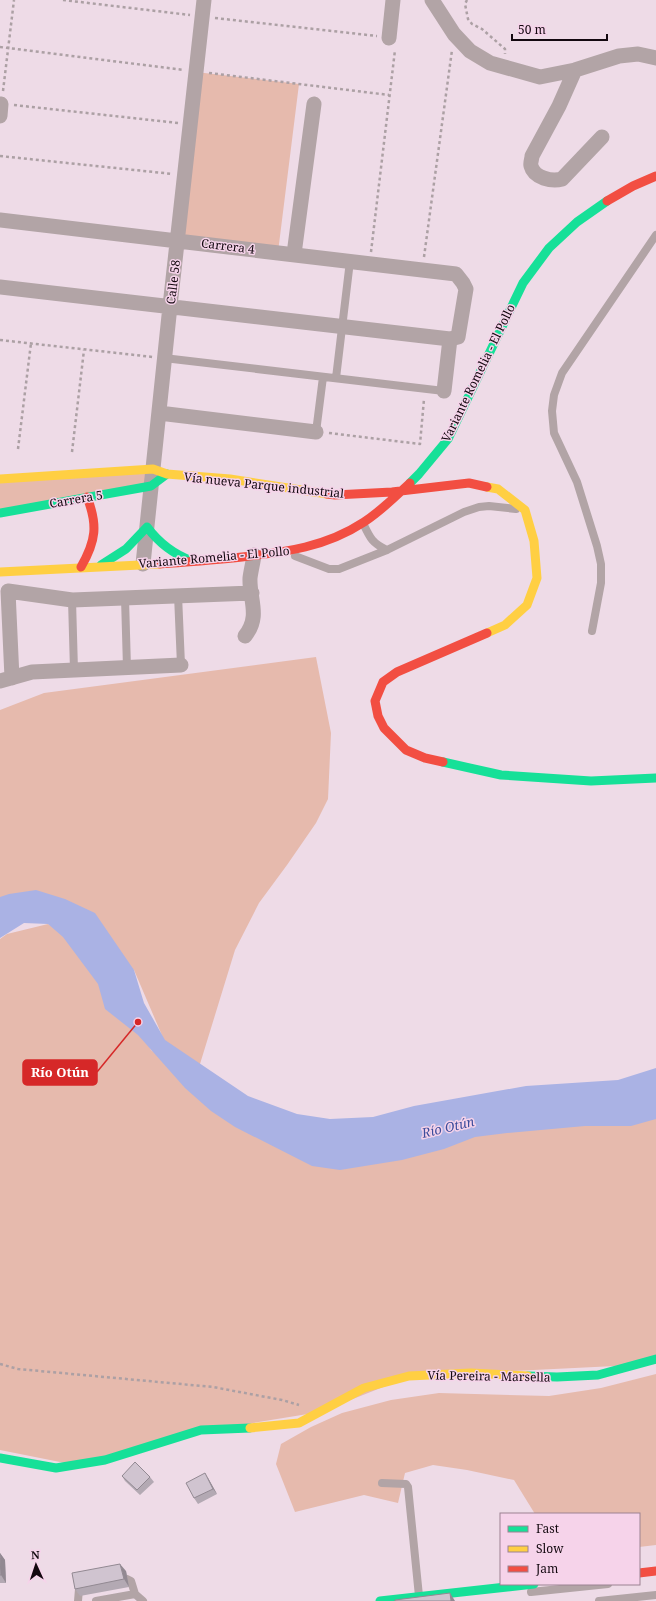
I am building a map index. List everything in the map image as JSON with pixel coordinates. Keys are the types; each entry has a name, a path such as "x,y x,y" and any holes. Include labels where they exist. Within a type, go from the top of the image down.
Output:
{"main road":[{"name":"Variante Romelia - El Pollo","path":"0,572 194,562 287,552 313,546 339,536 363,523 381,510 419,474 448,439 523,283 549,248 599,204 656,176"},
{"name":"Carrera 5","path":"0,479 160,471"},
{"name":"Vía nueva Parque industrial","path":"160,471 230,479 334,495 392,492 469,483 498,489 525,510"},
{"name":"Carrera 5","path":"0,513 151,486"},
{"path":"81,567 89,554 94,540 95,526 92,511 86,497"},
{"path":"525,510 534,541 537,578 527,605 505,625 453,649 397,672 383,682 375,701 378,716 384,728 406,750 419,755 502,774 591,781 656,778"},
{"path":"100,566 126,549 147,527 156,539 167,549 180,557 194,562"},
{"name":"Vía Pereira - Marsella","path":"0,1458 56,1468 105,1460 201,1430 266,1427 299,1423 364,1388 409,1376 471,1373 557,1377 598,1375 656,1359"},
{"path":"640,1573 656,1571"},
{"path":"380,1601 525,1585"}],"street":[{"name":"Calle 58","path":"143,564 151,486 160,471 159,413 164,358 204,0"},
{"path":"389,38 393,0"},
{"path":"432,0 454,34 470,51 490,63 540,77 575,70 619,56 638,54 656,58"},
{"path":"575,70 559,106 532,156 530,165 534,172 550,181 562,179 602,137"},
{"path":"294,254 314,104"},
{"name":"Carrera 4","path":"0,220 456,274 466,289 458,337 450,339"},
{"path":"0,286 450,339 444,391"},
{"path":"159,413 316,432"},
{"path":"245,636 252,627 254,611 250,578 254,555"},
{"path":"181,665 32,672 6,679 4,591 72,600 252,593"}],"lane":[{"path":"592,631 601,583 602,564 577,482 554,433 552,411 554,395 562,373 656,235"},
{"path":"336,378 350,261"},
{"path":"164,358 444,391"},
{"path":"316,432 323,377"},
{"path":"287,552 328,569 339,569 387,550 464,512 479,507 489,506 525,510"},
{"path":"363,523 369,537 376,544 387,550"},
{"path":"178,595 181,665"},
{"path":"125,598 127,668"},
{"path":"72,600 74,670"},
{"path":"382,1483 406,1484 408,1487 419,1597"},
{"path":"127,1579 131,1581 135,1594 143,1601"},
{"path":"640,1581 656,1579"},
{"path":"451,1601 599,1585"},
{"path":"78,1601 79,1589"},
{"path":"96,1601 135,1594"},
{"path":"599,1601 656,1595"}],"path":[{"path":"14,0 1,110 190,124"},
{"path":"63,0 396,39 370,263"},
{"path":"467,0 465,4 468,19 472,24 482,29 505,49 503,67"},
{"path":"423,270 454,34"},
{"path":"0,46 196,72 389,95"},
{"path":"0,156 185,176"},
{"path":"0,340 164,358"},
{"path":"18,448 31,343"},
{"path":"72,452 84,350"},
{"path":"316,432 420,444 425,389"},
{"path":"0,1364 18,1368 213,1387 282,1400 320,1412"}],"shaded area":[{"path":"196,72 299,84 278,252 178,240"},
{"path":"153,469 151,486 0,513 0,479"},
{"path":"316,657 331,733 328,799 316,823 259,903 235,950 196,1077 164,1040 134,970 0,898 0,710 44,693"},
{"path":"48,924 100,958 151,1050 301,1158 656,1094 656,1364 411,1376 320,1412 216,1429 75,1465 0,1450 0,939 7,934"},
{"path":"656,1374 656,1545 640,1547 640,1513 534,1513 514,1480 467,1470 433,1465 405,1473 398,1503 364,1495 295,1512 276,1464 281,1444 311,1427 342,1413 391,1400 439,1393 549,1396 601,1388"}],"water":[{"name":"Río Otún","path":"36,890 65,899 95,913 134,970 144,1003 165,1040 248,1096 297,1114 330,1119 373,1117 414,1106 526,1086 618,1080 656,1068 656,1119 631,1126 585,1126 475,1137 444,1149 402,1160 340,1170 312,1166 235,1127 211,1111 185,1088 138,1035 105,1009 98,984 63,937 48,924 24,923 0,938 0,897 9,894"}],"building":[{"path":"135,1462 150,1477 137,1490 122,1476"},
{"path":"205,1473 213,1489 194,1498 186,1483"},
{"path":"120,1564 124,1579 75,1589 72,1573"},
{"path":"450,1593 451,1601 395,1601 395,1600"}],"traffic: fast":[{"path":"410,483 448,439 523,283 549,248 577,222 607,201"},
{"path":"0,513 151,486 167,474"},
{"path":"101,565 126,549 147,527 156,538 167,547 192,561"},
{"path":"443,762 501,775 591,781 656,778"},
{"path":"528,1376 557,1377 598,1375 656,1359"},
{"path":"0,1458 56,1468 105,1460 201,1430 250,1428"},
{"path":"380,1601 525,1585"}],"traffic: slow":[{"path":"0,479 153,469 167,474 230,479 327,494"},
{"path":"487,487 498,489 525,510 534,541 537,578 527,605 505,625 487,633"},
{"path":"0,572 160,564"},
{"path":"250,1428 299,1423 364,1388 409,1376 471,1373 528,1376"}],"traffic: jam":[{"path":"607,201 633,186 656,176"},
{"path":"160,564 258,555 320,543 364,522 382,509 410,483"},
{"path":"327,494 335,495 392,492 469,483 487,487"},
{"path":"81,567 90,549 94,533 93,516 87,497"},
{"path":"443,762 425,758 406,750 384,728 378,716 375,701 383,682 397,672 487,633"},
{"path":"640,1573 656,1571"}],"place":[{"name":"Río Otún","path":"138,1022"}]}
